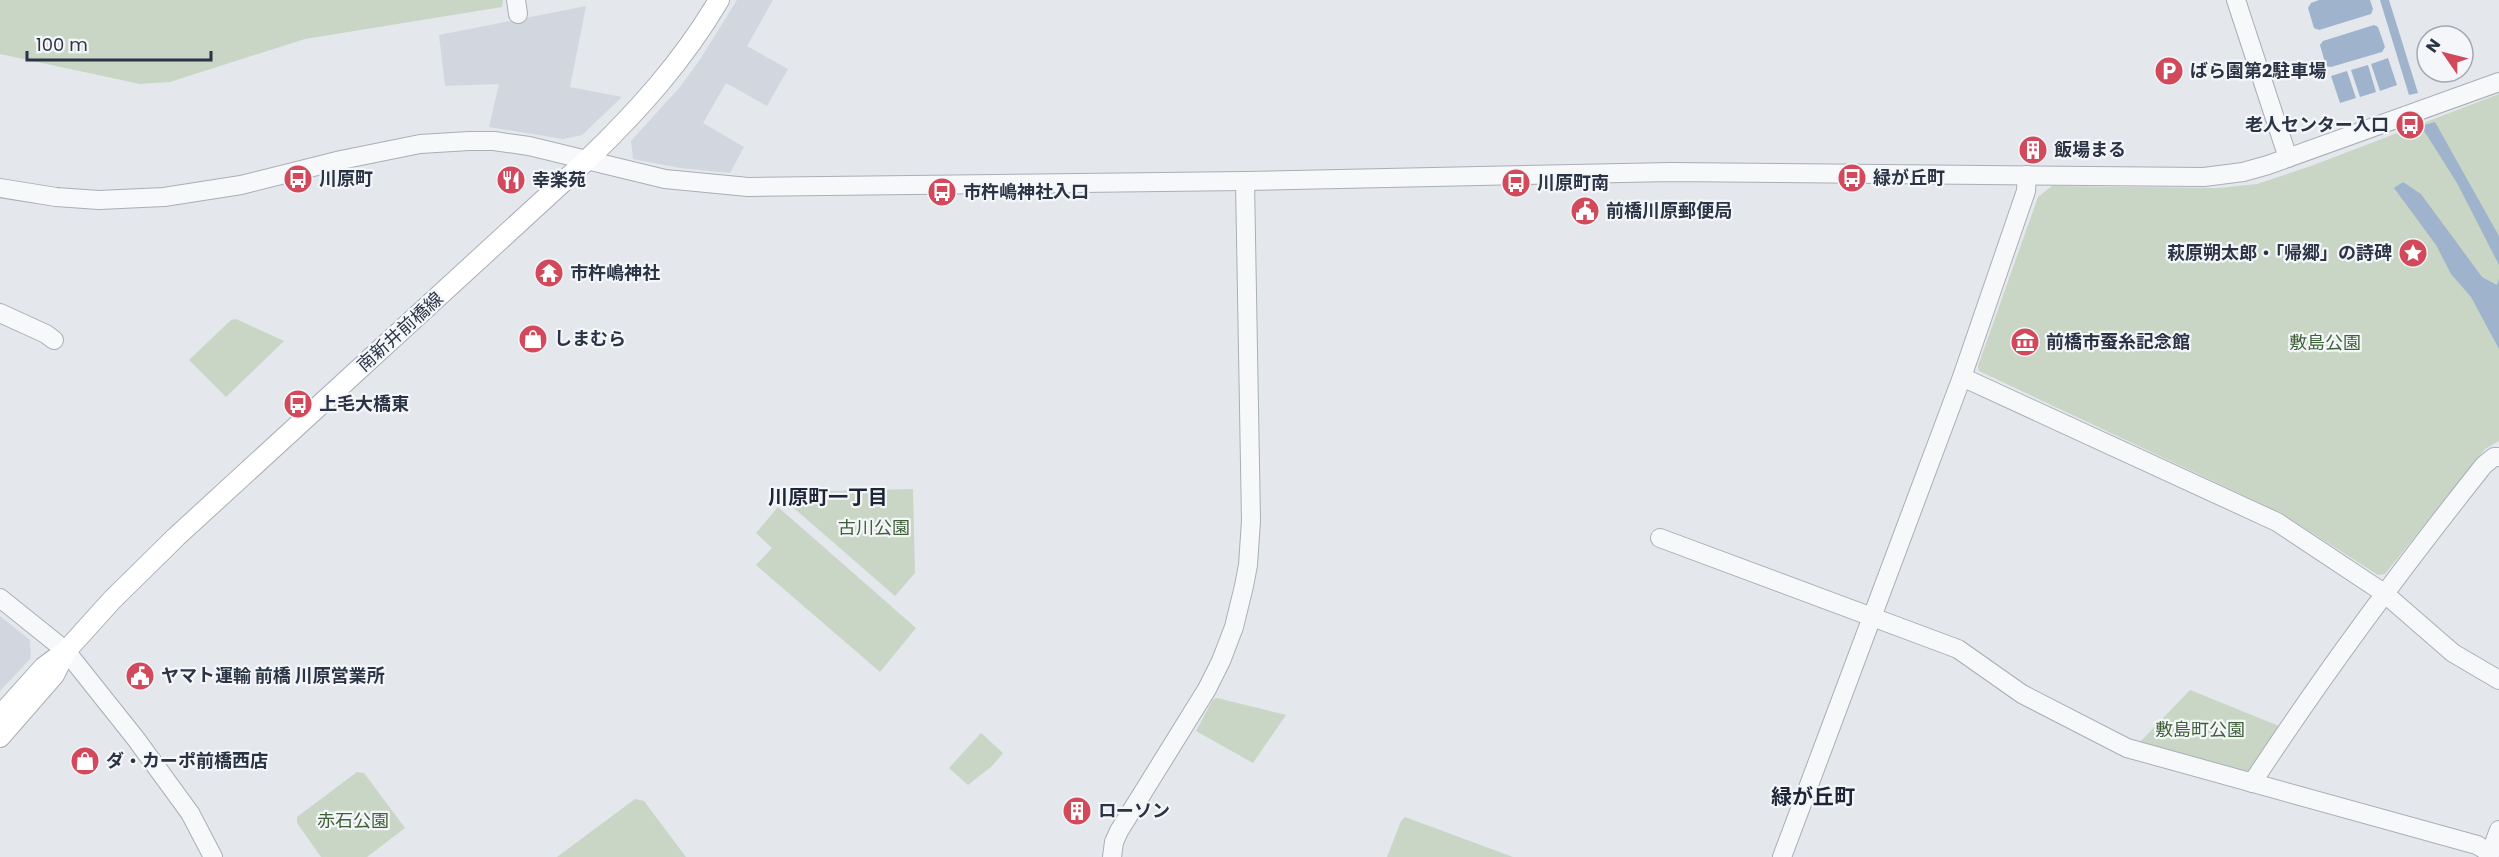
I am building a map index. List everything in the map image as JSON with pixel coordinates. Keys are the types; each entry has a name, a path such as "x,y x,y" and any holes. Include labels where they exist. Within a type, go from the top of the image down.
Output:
{"main road":[{"name":"南新井前橋線","path":"0,716 44,667 66,651 112,600 184,530 587,160 661,84 704,25 718,0"},
{"name":"南新井前橋線","path":"0,737 54,675 66,651"}],"street":[{"path":"2236,0 2288,158"},
{"path":"0,189 99,200 164,197 208,191 352,158 446,141 506,142 665,179 748,187 1245,181 1671,172 2204,177 2243,172 2288,158 2499,82"},
{"path":"1782,857 1962,377 2026,191 2027,175"},
{"path":"1112,857 1114,842 1119,831 1213,678 1234,627 1244,586 1251,521 1245,181"},
{"path":"0,313 54,340"},
{"path":"1962,377 2277,522 2384,593 2447,649 2499,680"},
{"path":"2252,783 2306,702 2384,593 2488,460 2499,457"},
{"path":"1660,538 1958,649 2022,694 2115,743 2477,845 2490,855"},
{"path":"0,598 66,651 136,739 190,813 213,857"},
{"path":"1948,646 1953,654 2012,698 2120,755 2463,850 2490,855"},
{"path":"2490,855 2499,830"}],"shaded area":[{"path":"737,0 773,0 747,46 788,69 767,106 726,83 703,123 744,147 730,173 680,168 633,159 631,141 680,87"},
{"path":"586,6 570,87 622,97 582,135 563,139 489,127 499,84 445,86 439,35"},
{"path":"0,616 30,640 31,658 0,691"}],"green space":[{"path":"0,0 503,0 502,7 305,39 170,82 140,84 0,54"},
{"name":"敷島公園","path":"2499,94 2499,441 2485,449 2385,574 2378,575 2281,513 1979,371 1978,366 2038,197 2052,186 2218,188 2257,184 2311,166"},
{"path":"236,319 284,341 226,397 189,360 231,320"},
{"name":"古川公園","path":"913,489 915,573 895,596 788,503 792,492"},
{"path":"778,507 916,628 880,672 756,565 772,548 756,533"},
{"name":"敷島町公園","path":"2190,690 2279,726 2248,774 2142,749 2140,742"},
{"path":"1217,698 1286,715 1253,763 1196,731 1213,699"},
{"path":"981,733 1003,753 992,766 968,785 949,768"},
{"name":"赤石公園","path":"357,772 364,773 405,828 367,857 321,857 297,823 297,817"},
{"path":"635,799 644,801 686,857 557,857"},
{"path":"1405,817 1513,857 1387,857 1401,821"}],"water":[{"path":"2319,0 2370,0 2373,9 2371,14 2319,30 2314,28 2308,8 2311,3"},
{"path":"2380,0 2389,0 2418,93 2409,95"},
{"path":"2374,25 2378,27 2385,47 2382,52 2331,67 2326,66 2320,45 2323,41"},
{"path":"2388,58 2397,85 2380,91 2371,64"},
{"path":"2368,65 2376,92 2360,97 2351,70"},
{"path":"2347,71 2356,98 2340,103 2331,76"},
{"path":"2435,122 2499,236 2499,265 2457,183 2421,126"},
{"path":"2403,182 2421,194 2482,277 2497,285 2499,279 2499,349 2471,297 2451,274 2436,245 2394,188"}],"place":[{"name":"ばら園第2駐車場","path":"2169,71"},
{"name":"老人センター入口","path":"2410,125"},
{"name":"飯場まる","path":"2033,150"},
{"name":"緑が丘町","path":"1852,178"},
{"name":"川原町","path":"298,179"},
{"name":"幸楽苑","path":"511,180"},
{"name":"川原町南","path":"1516,183"},
{"name":"市杵嶋神社入口","path":"942,192"},
{"name":"前橋川原郵便局","path":"1585,211"},
{"name":"萩原朔太郎・「帰郷」の詩碑","path":"2413,253"},
{"name":"市杵嶋神社","path":"549,273"},
{"name":"しまむら","path":"533,339"},
{"name":"前橋市蚕糸記念館","path":"2025,342"},
{"name":"上毛大橋東","path":"298,404"},
{"name":"ヤマト運輸 前橋 川原営業所","path":"140,676"},
{"name":"ダ・カーポ前橋西店","path":"85,761"},
{"name":"ローソン","path":"1077,811"}],"district":[{"name":"川原町一丁目","path":"828,497"},
{"name":"緑が丘町","path":"1813,797"}]}
